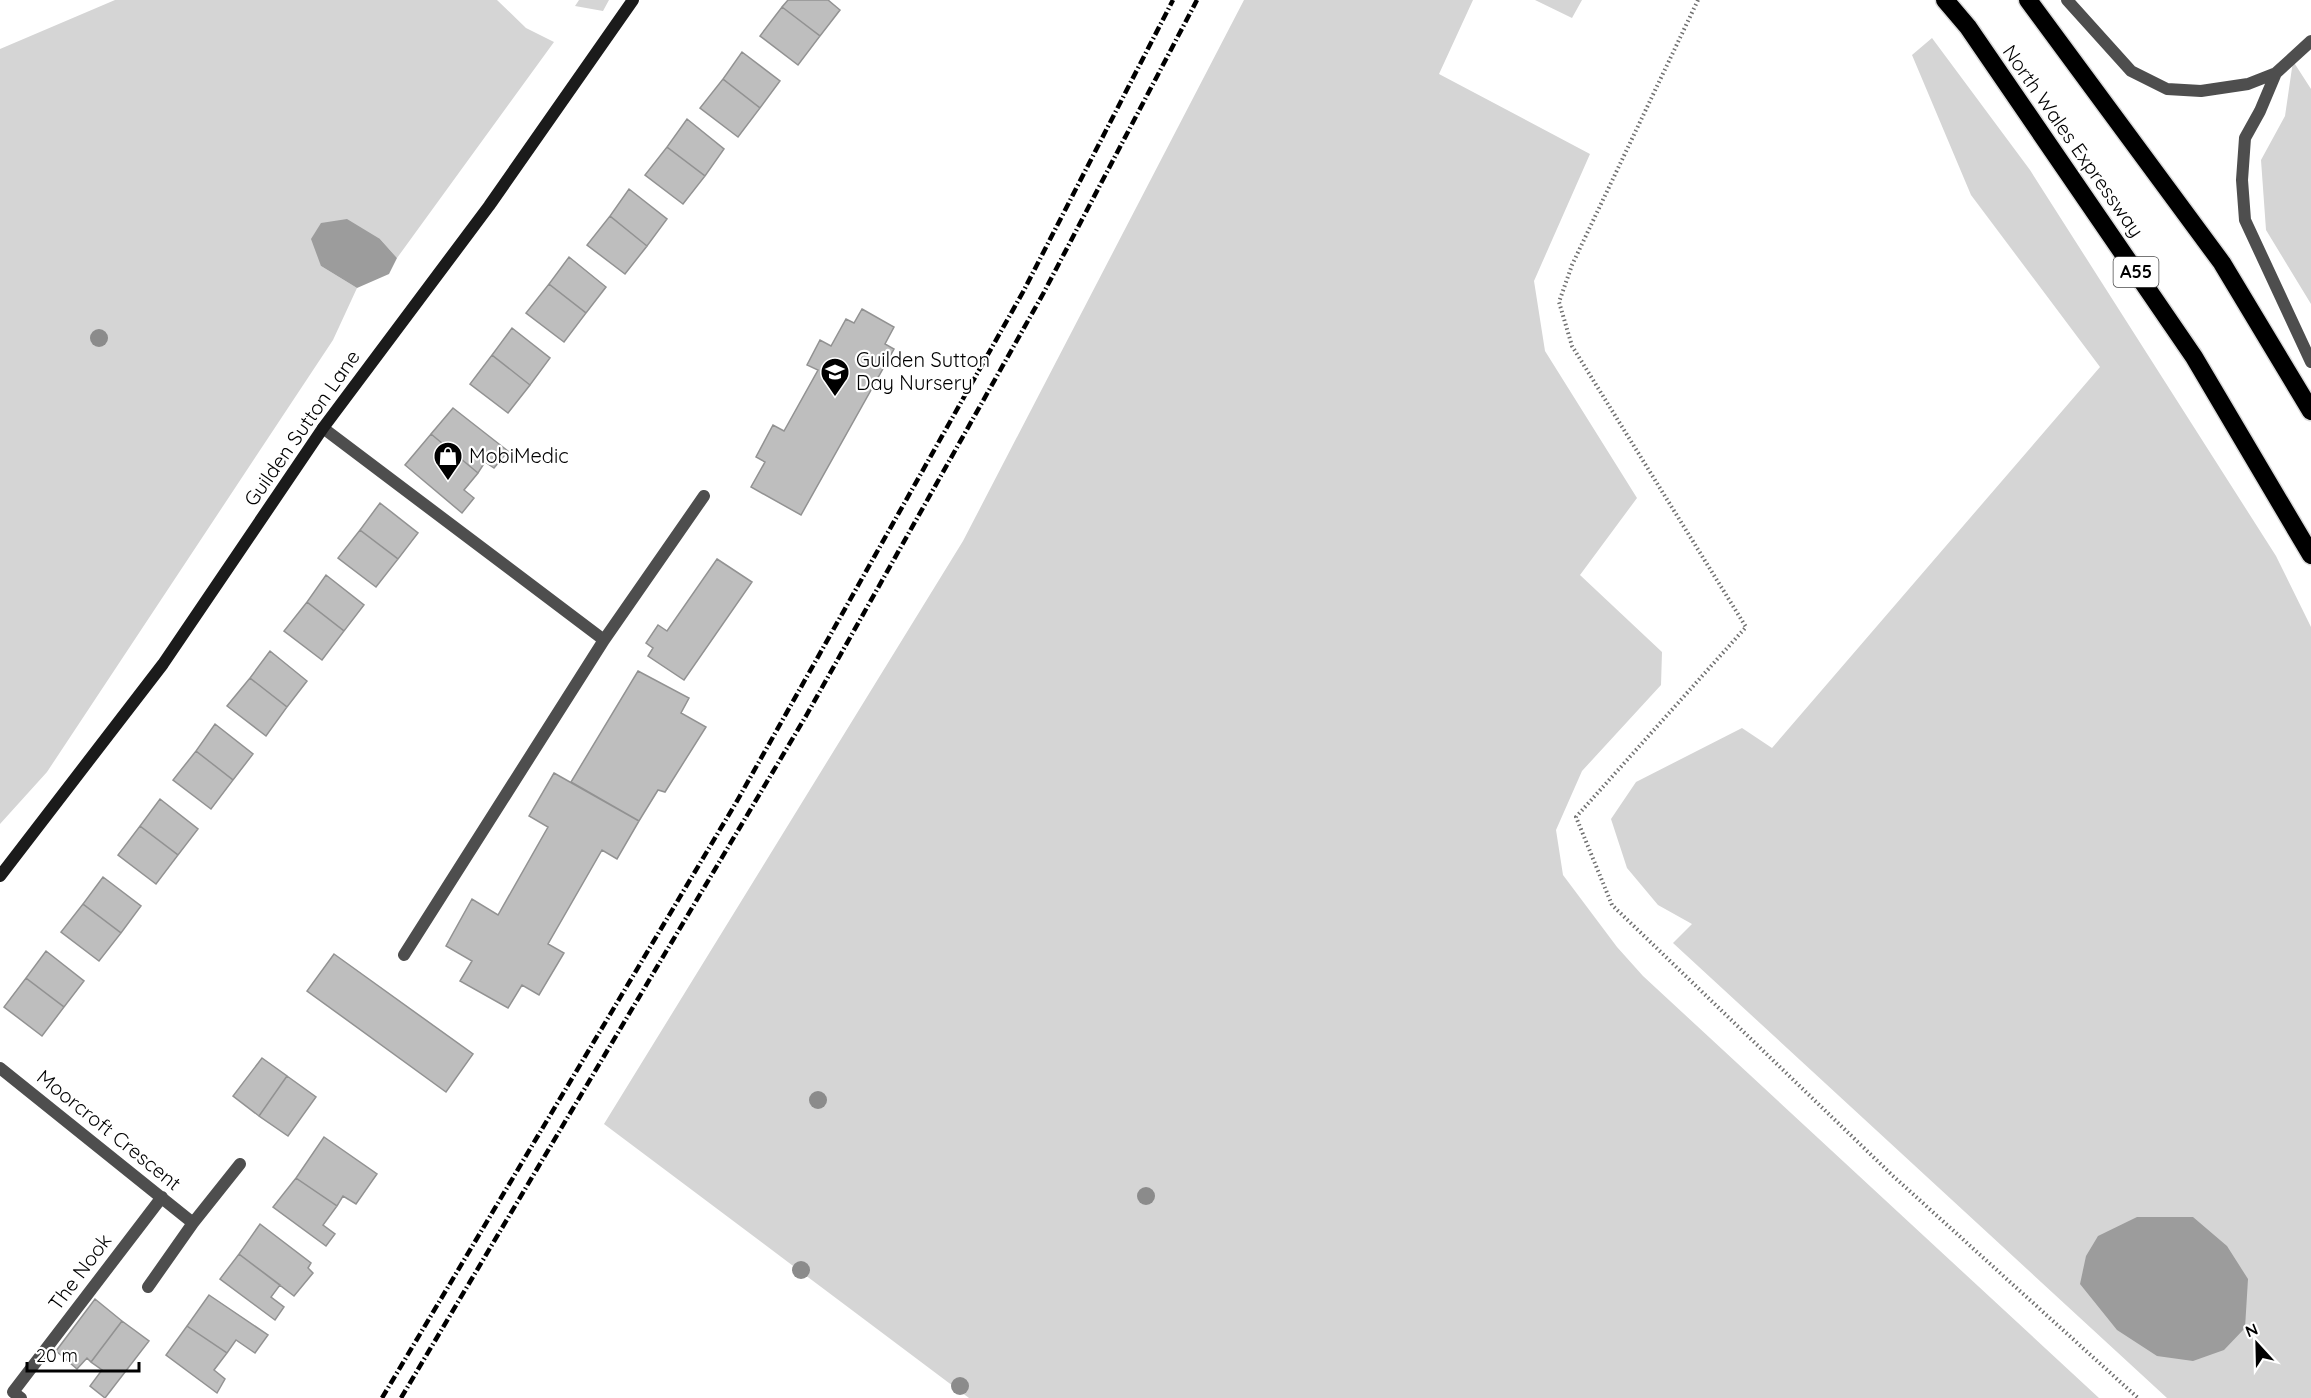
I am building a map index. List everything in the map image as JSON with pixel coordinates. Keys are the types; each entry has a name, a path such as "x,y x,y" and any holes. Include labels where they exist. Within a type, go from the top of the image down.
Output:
{"highway":[{"name":"North Wales Expressway","path":"1945,0 1968,27 2194,357 2311,555"},
{"path":"2028,0 2222,263 2311,411"}],"street":[{"name":"Guilden Sutton Lane","path":"0,876 163,664 323,428 489,206 633,0"},
{"path":"2067,0 2131,71 2168,89 2201,91 2248,84 2276,73 2311,40"},
{"path":"2276,73 2260,111 2245,138 2242,180 2244,220 2311,362"},
{"path":"323,428 604,640"},
{"path":"404,955 604,640 704,496"},
{"name":"Moorcroft Crescent","path":"0,1068 193,1223"},
{"path":"148,1287 193,1223 240,1164"},
{"name":"The Nook","path":"21,1398 13,1392 162,1197"}],"path":[{"path":"1698,0 1572,265 1559,302 1572,346 1746,627 1576,817 1612,905 1892,1175 2138,1398"}],"shaded area":[{"path":"115,0 497,0 526,28 554,42 397,258 380,239 321,266 357,288 333,340 47,772 0,824 0,49"},
{"path":"579,0 609,0 603,11 575,6"},
{"path":"1244,0 1473,0 1439,74 1590,154 1534,281 1545,351 1637,498 1580,575 1662,652 1661,685 1582,771 1556,830 1563,875 1617,947 1643,976 2099,1398 969,1398 604,1124 963,541"},
{"path":"1535,0 1582,0 1572,18"},
{"path":"1932,38 2030,170 2276,556 2311,627 2311,1398 2167,1398 1673,943 1692,924 1658,905 1627,868 1611,819 1636,782 1742,728 1772,748 2100,367 1971,195 1912,55"},
{"path":"2293,61 2311,89 2311,304 2266,230 2261,160 2285,116"},
{"path":"347,219 380,239 397,258 389,274 357,288 321,266 311,239 321,223"},
{"path":"2137,1217 2193,1217 2227,1246 2248,1279 2245,1328 2224,1350 2193,1361 2157,1356 2117,1330 2080,1284 2086,1256 2098,1236"}],"building":[{"path":"788,0 828,0 840,10 820,36 782,7"},
{"path":"782,7 820,36 798,65 760,36"},
{"path":"742,52 780,81 760,108 723,79"},
{"path":"723,79 760,108 738,137 700,108"},
{"path":"687,119 724,149 705,176 667,147"},
{"path":"667,147 705,176 683,204 645,175"},
{"path":"629,189 667,219 647,246 610,216"},
{"path":"610,216 647,246 625,274 587,245"},
{"path":"569,257 606,287 586,313 549,284"},
{"path":"549,284 586,313 564,342 526,313"},
{"name":"Guilden Sutton Day Nursery","path":"862,309 894,327 885,344 894,349 801,515 751,487 765,462 756,457 773,425 784,431 818,370 807,365 820,340 831,346 846,319 854,323"},
{"path":"512,328 550,358 530,385 492,355"},
{"path":"492,355 530,385 508,413 470,384"},
{"path":"453,408 508,451 494,468 485,462 478,473 431,434"},
{"name":"MobiMedic","path":"431,434 478,473 464,490 474,498 462,513 405,465"},
{"path":"380,503 418,533 398,559 360,530"},
{"path":"360,530 398,559 376,587 338,558"},
{"path":"717,559 752,582 684,680 648,656 653,648 646,643 658,625 667,631"},
{"path":"326,575 364,605 344,631 307,602"},
{"path":"307,602 344,631 322,660 284,631"},
{"path":"270,651 307,681 287,707 250,678"},
{"path":"638,671 689,698 681,713 706,727 665,792 658,790 639,821 571,782"},
{"path":"250,678 287,707 266,736 227,706"},
{"path":"215,724 253,754 233,780 196,751"},
{"path":"196,751 233,780 211,809 173,780"},
{"path":"554,773 639,821 617,859 602,850 548,944 564,953 539,995 522,985 508,1008 460,981 472,961 446,946 472,899 498,915 548,827 529,816"},
{"path":"160,799 198,829 178,855 140,826"},
{"path":"140,826 178,855 156,884 118,855"},
{"path":"103,877 141,906 121,933 83,904"},
{"path":"83,904 121,933 99,961 61,932"},
{"path":"46,951 84,981 64,1007 26,978"},
{"path":"334,954 473,1054 446,1092 307,991"},
{"path":"26,978 64,1007 42,1036 4,1007"},
{"path":"262,1058 287,1076 259,1116 233,1096"},
{"path":"287,1076 316,1097 288,1136 259,1116"},
{"path":"324,1137 377,1174 356,1204 343,1196 337,1206 296,1178"},
{"path":"296,1178 337,1206 323,1225 335,1234 326,1246 273,1207"},
{"path":"260,1224 311,1263 308,1268 313,1273 294,1296 239,1254"},
{"path":"239,1254 280,1285 271,1297 284,1307 275,1320 220,1279"},
{"path":"209,1295 268,1335 255,1353 236,1340 227,1353 187,1326"},
{"path":"95,1299 122,1321 91,1362 87,1358 77,1369 56,1351"},
{"path":"122,1321 149,1341 105,1398 90,1386 102,1370 91,1362"},
{"path":"187,1326 227,1353 214,1370 225,1379 217,1393 166,1355"}],"railway":[{"path":"382,1398 737,801 1023,292 1173,0"},
{"path":"401,1398 806,716 1043,294 1197,0"}],"place":[{"name":"Guilden Sutton Day Nursery","path":"835,398"},
{"name":"MobiMedic","path":"448,482"}]}
